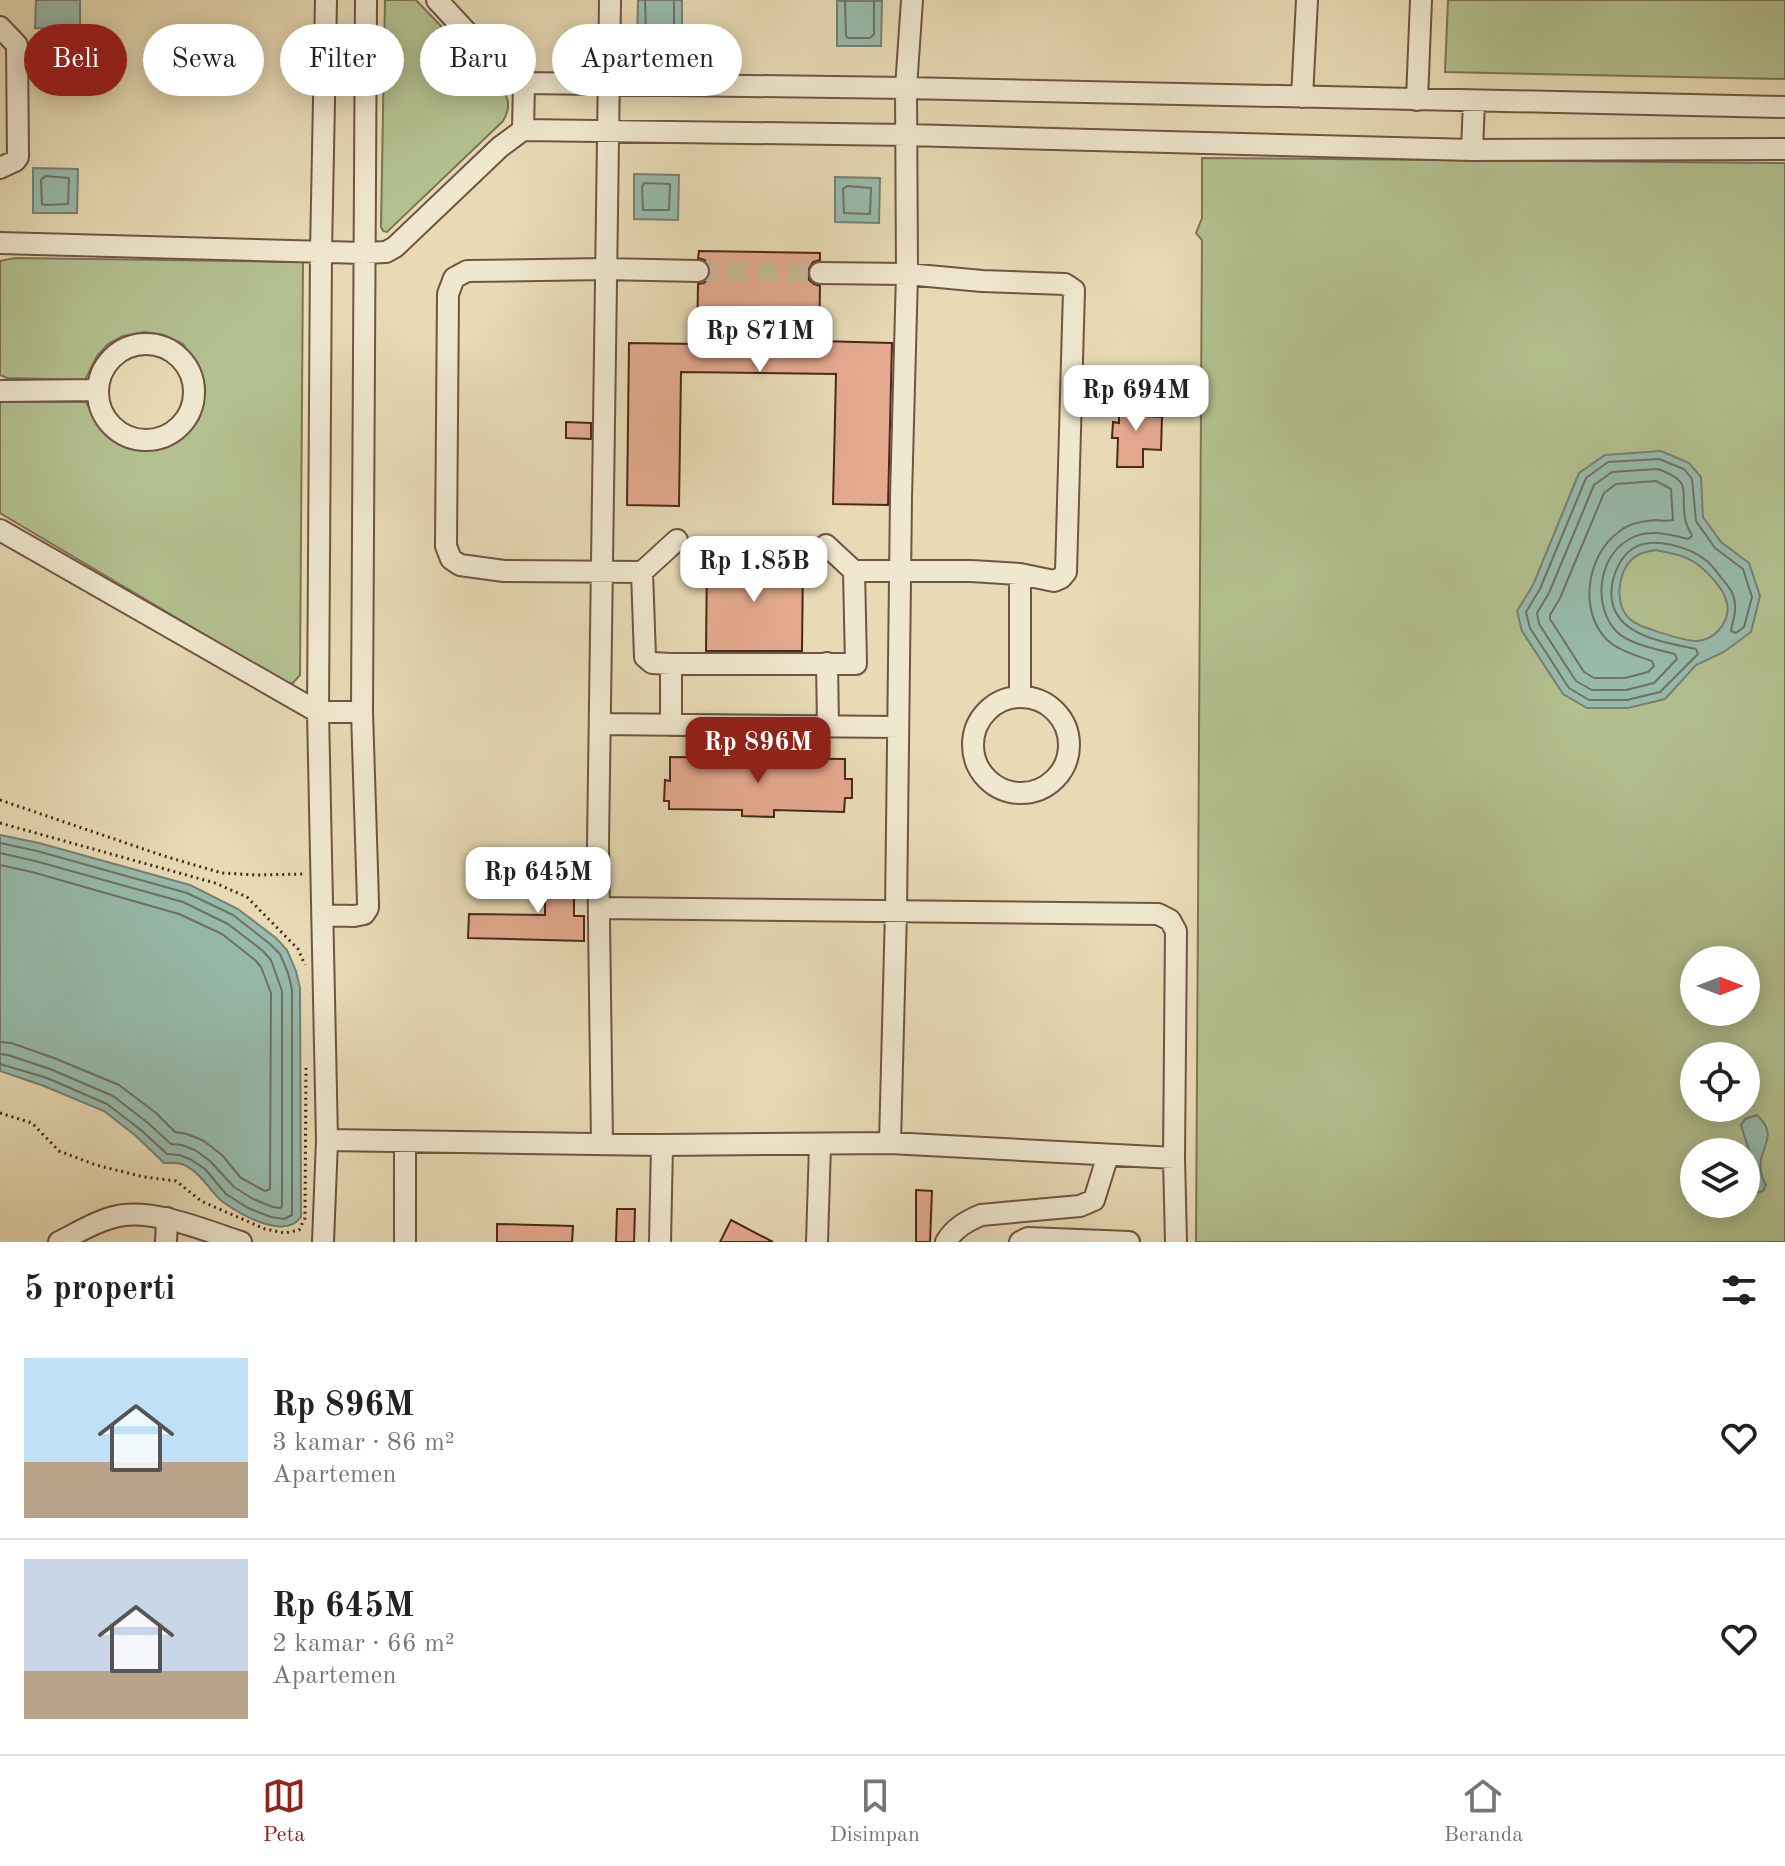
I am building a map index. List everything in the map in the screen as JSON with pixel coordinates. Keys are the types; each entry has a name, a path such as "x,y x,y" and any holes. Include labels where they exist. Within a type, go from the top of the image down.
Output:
{"lane":[{"path":"323,1242 327,1140 318,712 326,0"},
{"path":"323,915 354,916 364,914 368,908 362,712 366,0"},
{"path":"437,0 459,24"},
{"path":"610,0 610,24"},
{"path":"890,1143 907,274 906,88 912,0"},
{"path":"1302,97 1307,0"},
{"path":"1417,100 1421,0"},
{"path":"0,27 17,45 18,142 16,159 0,168"},
{"path":"742,86 1785,107"},
{"path":"523,130 524,96"},
{"path":"602,1143 599,908 601,571 610,96"},
{"path":"1472,150 1474,101"},
{"path":"0,243 386,252 395,247 500,147 523,130 907,135 1472,150 1785,149"},
{"path":"677,540 642,572 504,571 460,565 451,559 446,546 448,294 454,278 467,271 698,271"},
{"path":"820,273 907,274 1065,284 1074,290 1066,572 1061,578 1054,581 1020,574 971,571 854,571 826,545"},
{"path":"145,344 168,349 181,358 190,372 194,387 193,403 187,418 177,430 163,438 147,441 131,439 117,432 99,406 98,390 101,374 110,360 122,350 145,344"},
{"path":"0,391 98,390"},
{"path":"0,530 318,712 362,712"},
{"path":"642,572 645,657 652,663 854,664 857,662 854,571"},
{"path":"1020,574 1020,696"},
{"path":"827,663 828,726"},
{"path":"671,664 671,725"},
{"path":"1020,696 1038,699 1053,709 1064,723 1069,740 1068,758 1060,774 1047,787 1030,793 1012,794 995,787 982,775 974,759 972,741 977,724 988,709 1003,700 1020,696"},
{"path":"600,724 898,727"},
{"path":"599,908 1158,914 1170,920 1176,931 1176,1242"},
{"path":"327,1140 662,1145 890,1143 1174,1158"},
{"path":"405,1142 405,1242"},
{"path":"660,1242 662,1145"},
{"path":"817,1242 820,1145"},
{"path":"946,1242 951,1232 981,1215 1088,1204 1094,1200 1108,1155"},
{"path":"59,1242 99,1232 124,1215 167,1218 241,1242"},
{"path":"166,1242 167,1218"},
{"path":"1020,1242 1028,1238 1129,1242"}],"path":[{"path":"0,800 222,873 322,874"},
{"path":"0,823 215,883 247,897 298,949 307,970"},
{"path":"0,1113 32,1123 59,1151 96,1165 176,1181 201,1201 265,1229 285,1233 299,1230 305,1218 306,1063"}],"green space":[{"path":"385,0 416,0 439,24 420,24 420,96 506,96 508,106 503,121 387,232 381,227 383,96 404,96 404,24 385,24"},
{"path":"1448,0 1785,0 1785,79 1445,72"},
{"path":"1202,158 1785,163 1785,1242 1196,1242 1202,240 1196,233 1202,218"},
{"path":"15,258 303,262 300,675 293,683 286,683 0,513 0,402 86,402 101,430 111,439 127,448 145,451 165,448 185,436 199,419 205,386 183,344 164,335 144,332 123,336 108,344 97,356 85,380 7,378 0,375 0,261"}],"water":[{"path":"36,0 80,0 80,24 35,24"},
{"path":"638,0 682,0 682,24 637,24"},
{"path":"837,1 882,1 881,46 837,46"},
{"path":"33,168 78,169 77,213 33,213"},
{"path":"634,174 679,175 678,220 634,219"},
{"path":"835,177 880,178 879,223 835,222"},
{"path":"1661,451 1689,463 1701,477 1703,517 1721,542 1749,563 1760,596 1751,632 1724,652 1696,665 1665,699 1628,708 1587,708 1563,694 1522,631 1517,611 1533,585 1579,473 1605,455","holes":["1656,550 1697,564 1712,577 1723,593 1727,612 1722,626 1711,637 1696,641 1672,636 1635,623 1625,613 1621,605 1620,586 1626,567 1640,554"]},
{"path":"0,835 190,885 238,909 287,950 300,988 301,1217 294,1223 274,1226 241,1213 218,1198 193,1170 185,1165 164,1163 104,1111 0,1071"},
{"path":"1760,1118 1768,1132 1761,1163 1766,1185 1763,1191 1760,1192 1760,1138 1745,1138 1743,1122 1760,1122"}],"building":[{"path":"699,251 820,253 820,260 813,262 807,272 809,280 820,286 819,341 892,343 888,505 833,504 836,374 681,372 679,506 627,505 629,343 697,344 698,284 709,278 711,270 705,260 698,258"},
{"path":"1119,398 1145,399 1144,416 1162,417 1161,450 1143,449 1143,467 1117,467 1118,438 1112,438 1113,422 1119,423"},
{"path":"566,422 591,423 591,439 566,438"},
{"path":"707,557 803,559 802,651 706,651"},
{"path":"670,757 845,759 845,779 852,779 852,798 845,798 844,812 774,810 774,817 742,816 742,810 669,809 669,801 664,801 665,780 670,781"},
{"path":"545,866 574,866 574,916 584,916 584,941 468,938 469,914 545,915"},
{"path":"916,1190 932,1191 930,1242 916,1242"},
{"path":"617,1209 635,1209 634,1242 616,1242"},
{"path":"731,1220 773,1242 720,1242"},
{"path":"497,1224 573,1226 572,1242 497,1242"}],"tunnel":[{"path":"698,271 820,273"}]}
